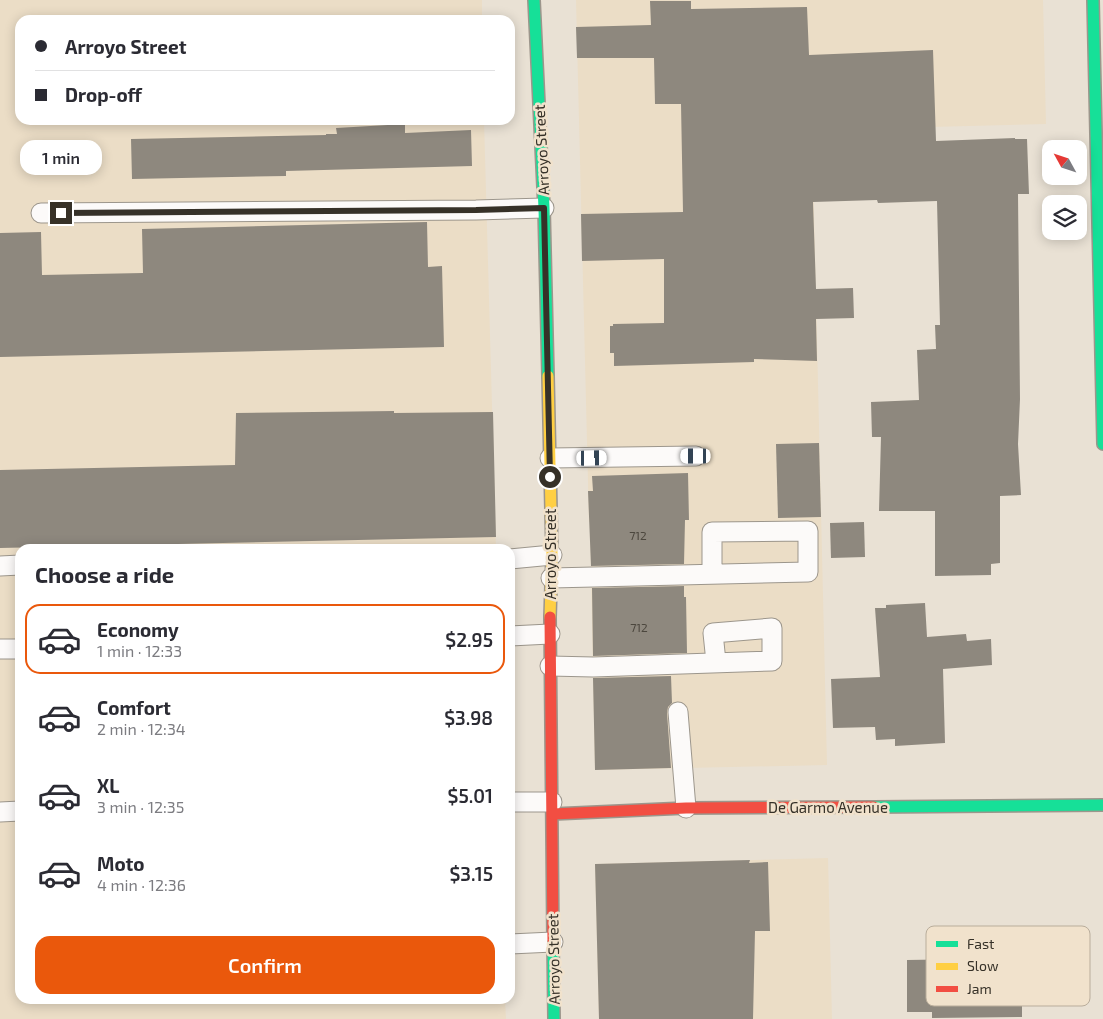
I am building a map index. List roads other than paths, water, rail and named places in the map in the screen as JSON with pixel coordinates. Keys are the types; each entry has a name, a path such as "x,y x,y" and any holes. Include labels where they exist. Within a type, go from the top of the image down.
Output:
{"street":[{"name":"Arroyo Street","path":"534,0 544,208 552,555 550,666 554,1019"},
{"path":"1093,0 1103,444"},
{"name":"De Garmo Avenue","path":"552,808 1103,805"}],"lane":[{"path":"41,213 544,208"},
{"path":"550,458 696,456"},
{"path":"551,578 808,572 808,531 712,532 712,574"},
{"path":"515,559 552,555"},
{"path":"0,566 15,565"},
{"path":"515,636 550,634"},
{"path":"0,649 15,649"},
{"path":"550,666 593,667 716,662"},
{"path":"678,712 686,808"},
{"path":"515,803 552,808"},
{"path":"0,812 15,812"},
{"path":"515,944 553,942"}]}
